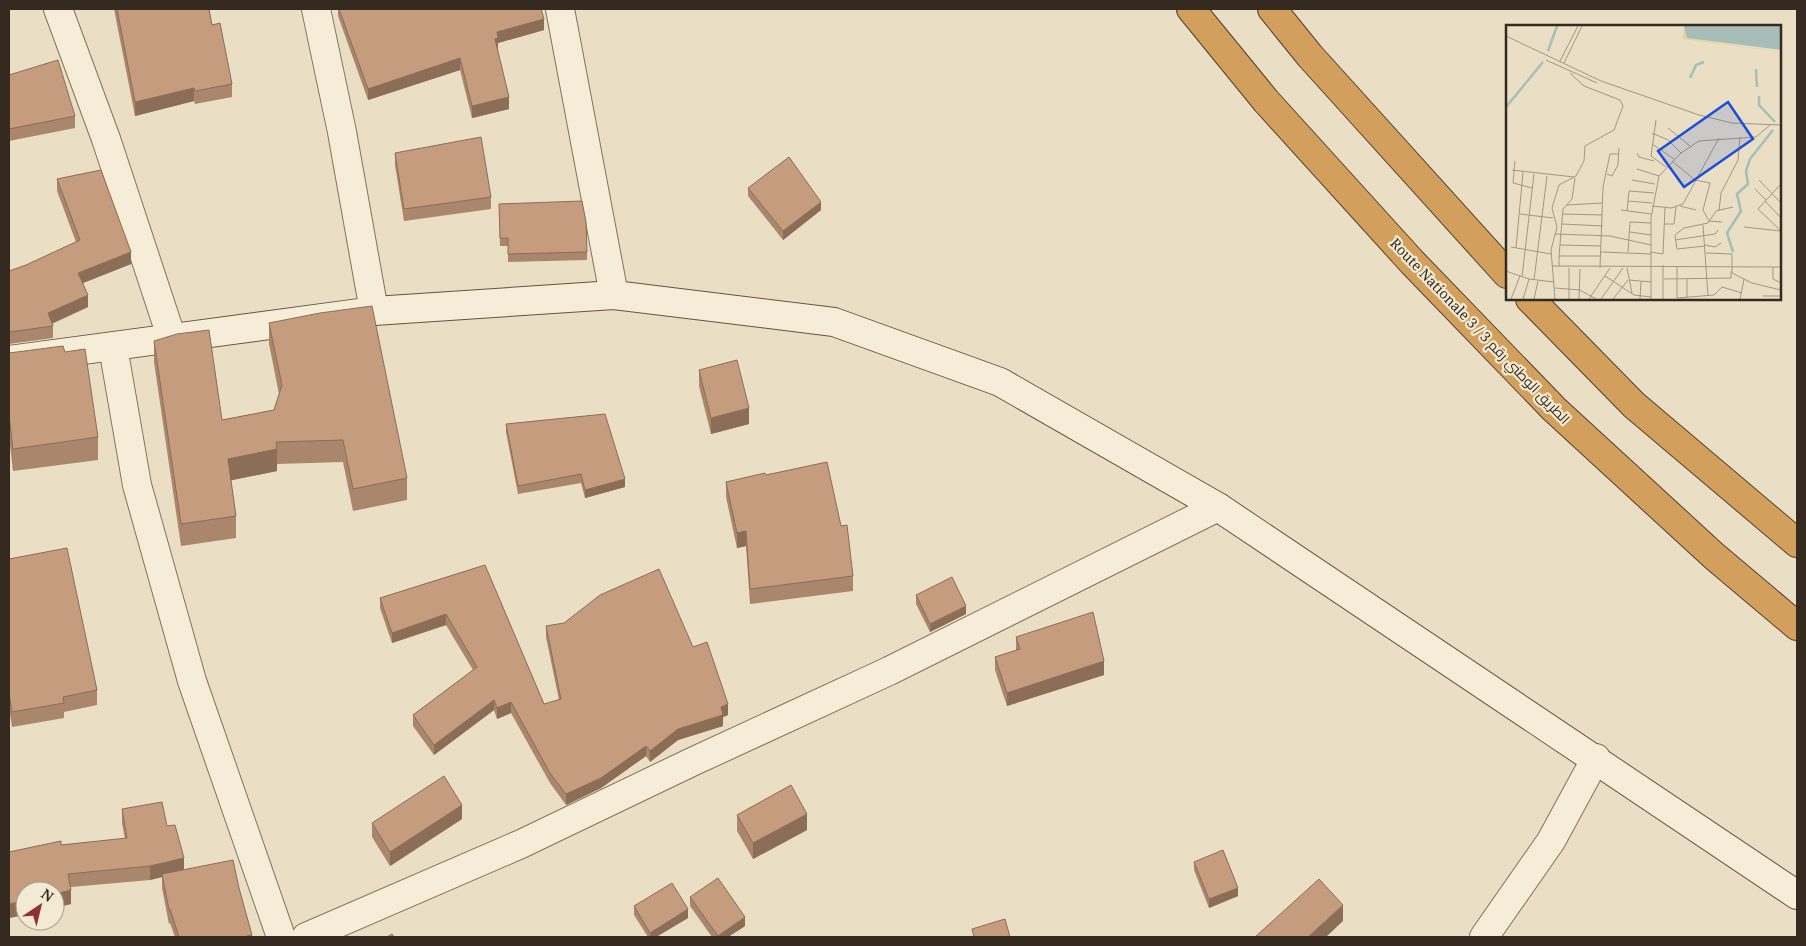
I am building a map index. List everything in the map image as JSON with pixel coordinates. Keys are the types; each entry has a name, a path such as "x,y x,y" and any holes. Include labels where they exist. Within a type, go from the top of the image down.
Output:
{"highway":[{"name":"Route Nationale 3 / الطريق الوطني رقم 3","path":"1191,9 1266,102 1412,262 1554,409 1714,556 1797,626"},
{"path":"1272,9 1310,56 1506,273"},
{"path":"1531,300 1634,405 1797,543"}],"street":[{"path":"58,9 106,139 172,339"},
{"path":"316,9 342,132 374,311"},
{"path":"560,9 614,295"},
{"path":"9,360 374,311 614,295 834,322 1000,382 1218,506 1398,628 1596,758 1797,895"},
{"path":"113,347 136,485 192,680 280,937"},
{"path":"306,937 521,844 889,671 1218,506"},
{"path":"1484,937 1551,841 1596,758"}],"building":[{"path":"117,9 209,9 212,25 220,23 232,84 195,91 194,88 135,102"},
{"path":"339,9 541,9 544,19 497,32 498,38 495,39 509,97 472,106 460,58 368,89"},
{"path":"58,60 75,116 9,129 9,75"},
{"path":"481,137 491,197 404,209 395,153"},
{"path":"789,157 821,202 783,231 748,188"},
{"path":"101,170 131,252 78,273 88,295 48,313 53,326 9,332 9,271 80,240 57,179"},
{"path":"582,201 586,222 587,252 508,254 508,238 500,238 499,204"},
{"path":"372,306 407,478 353,489 343,440 276,442 277,449 228,459 236,516 181,524 154,341 177,334 209,330 222,420 274,410 282,385 269,323 320,313"},
{"path":"63,346 65,352 85,349 98,437 13,449 9,415 9,353"},
{"path":"737,360 749,408 711,418 699,370"},
{"path":"605,414 625,479 585,490 581,474 518,486 506,424"},
{"path":"827,462 841,526 847,525 853,576 750,589 746,531 737,533 726,482"},
{"path":"67,548 97,690 63,697 64,703 12,712 9,693 9,559"},
{"path":"485,565 544,704 561,699 546,626 564,623 600,595 659,569 693,647 707,642 728,704 721,707 723,715 678,729 650,751 646,746 601,778 566,794 550,773 511,702 497,708 494,700 434,745 413,715 477,667 446,614 392,633 380,598"},
{"path":"952,577 966,606 930,624 916,595"},
{"path":"1093,612 1104,661 1007,693 995,657 1020,649 1016,637"},
{"path":"444,776 462,805 390,852 372,823"},
{"path":"791,785 807,814 753,843 737,815"},
{"path":"162,802 167,826 175,825 184,858 150,866 68,874 71,890 65,892 65,881 15,881 15,903 9,904 9,852 61,841 61,845 127,838 122,809"},
{"path":"1223,850 1238,888 1209,899 1194,862"},
{"path":"233,860 252,935 243,937 179,937 169,910 162,874"},
{"path":"718,878 745,917 718,936 690,897"},
{"path":"1319,879 1343,905 1308,937 1255,937"},
{"path":"672,883 688,909 650,933 634,906"},
{"path":"1005,919 1010,937 974,937 972,929"}]}
